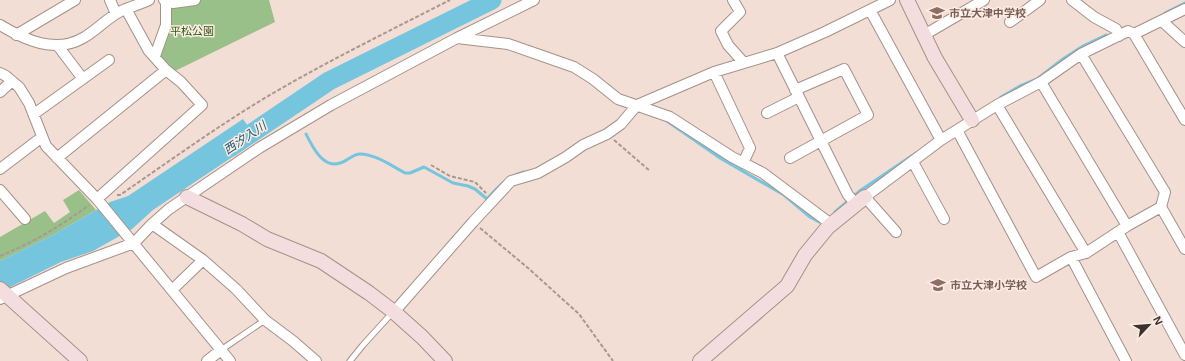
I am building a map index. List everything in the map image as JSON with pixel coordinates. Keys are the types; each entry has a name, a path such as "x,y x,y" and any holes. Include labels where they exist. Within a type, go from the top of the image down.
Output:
{"street":[{"path":"16,34 75,0"},
{"path":"110,0 116,14"},
{"path":"0,25 36,43 58,46 72,43 84,38 116,14 149,0"},
{"path":"155,56 166,25 165,0 173,3 195,0"},
{"path":"80,361 2,295 66,268 134,243 169,209 259,148 325,109 457,38 534,0"},
{"path":"733,0 740,12 721,31 728,46 744,63"},
{"path":"394,312 511,181 538,173 566,157 583,145 607,134 621,124 637,105 714,72 777,53 825,32 890,0"},
{"path":"907,0 936,58 972,120"},
{"path":"924,35 984,0"},
{"path":"1010,22 1040,0"},
{"path":"1072,0 1094,17 1116,29 1119,36"},
{"path":"97,199 202,105 149,51 126,9"},
{"path":"1134,34 1185,9"},
{"path":"870,10 941,140"},
{"path":"1162,21 1185,42"},
{"path":"700,361 787,286 805,255 831,224 857,199 912,162 941,140 997,105 1041,82 1081,54 1128,32 1134,34 1185,120"},
{"path":"457,38 508,44 574,67 593,79 618,99 670,116 732,157 764,173 831,224"},
{"path":"58,46 83,79"},
{"path":"777,53 821,141 857,199 896,232"},
{"path":"1081,54 1165,192 1161,207 1185,249"},
{"path":"34,114 110,60"},
{"path":"767,113 797,94 844,69 868,115 790,158"},
{"path":"57,158 166,70"},
{"path":"714,72 750,148 743,163"},
{"path":"0,73 19,87 29,103 46,146 97,199 230,361"},
{"path":"0,92 12,81"},
{"path":"1041,82 1127,226"},
{"path":"997,105 1086,253"},
{"path":"957,130 1036,277 1071,257 1086,253 1127,226 1161,207"},
{"path":"0,169 42,137"},
{"path":"912,162 944,219"},
{"path":"0,190 25,219"},
{"path":"187,196 242,224 267,239 322,261 394,312 422,337 445,361"},
{"path":"152,224 203,260 236,289 265,320 316,361"},
{"path":"1118,232 1185,355"},
{"path":"1071,257 1126,361"},
{"path":"172,290 203,260"},
{"path":"207,361 221,350"}],"lane":[{"path":"350,361 394,312"},
{"path":"221,350 265,320"}],"path":[{"path":"0,256 27,245 66,222 97,199 120,195 234,118 274,93 354,49 450,0"},
{"path":"607,134 650,171"},
{"path":"432,165 450,176 475,182 487,194"},
{"path":"473,222 528,268 578,314 613,361"}],"green space":[{"name":"平松公園","path":"199,0 269,0 275,22 175,71 152,51 163,25 163,3"},
{"path":"79,190 96,210 51,236 0,261 0,237 45,211 54,223 70,212 63,200"}],"water":[{"path":"243,119 258,140 153,210 132,229 93,251 61,262 0,292 0,261 51,236 110,202 128,196"}],"waterway":[{"name":"西汐入川","path":"231,147 329,81 492,0"},
{"path":"1165,13 1185,3"},
{"path":"1001,97 1020,86 1037,79 1083,46 1106,35"},
{"path":"664,119 720,158 784,195 810,217 819,222"},
{"path":"306,134 315,150 323,160 328,163 340,163 360,154 377,158 405,173 410,173 424,167 453,183 475,189 487,199 499,186 512,176 524,172"},
{"path":"835,212 861,190 916,153"}],"place":[{"name":"市立大津中学校","path":"937,13"},
{"name":"市立大津小学校","path":"938,285"}]}
